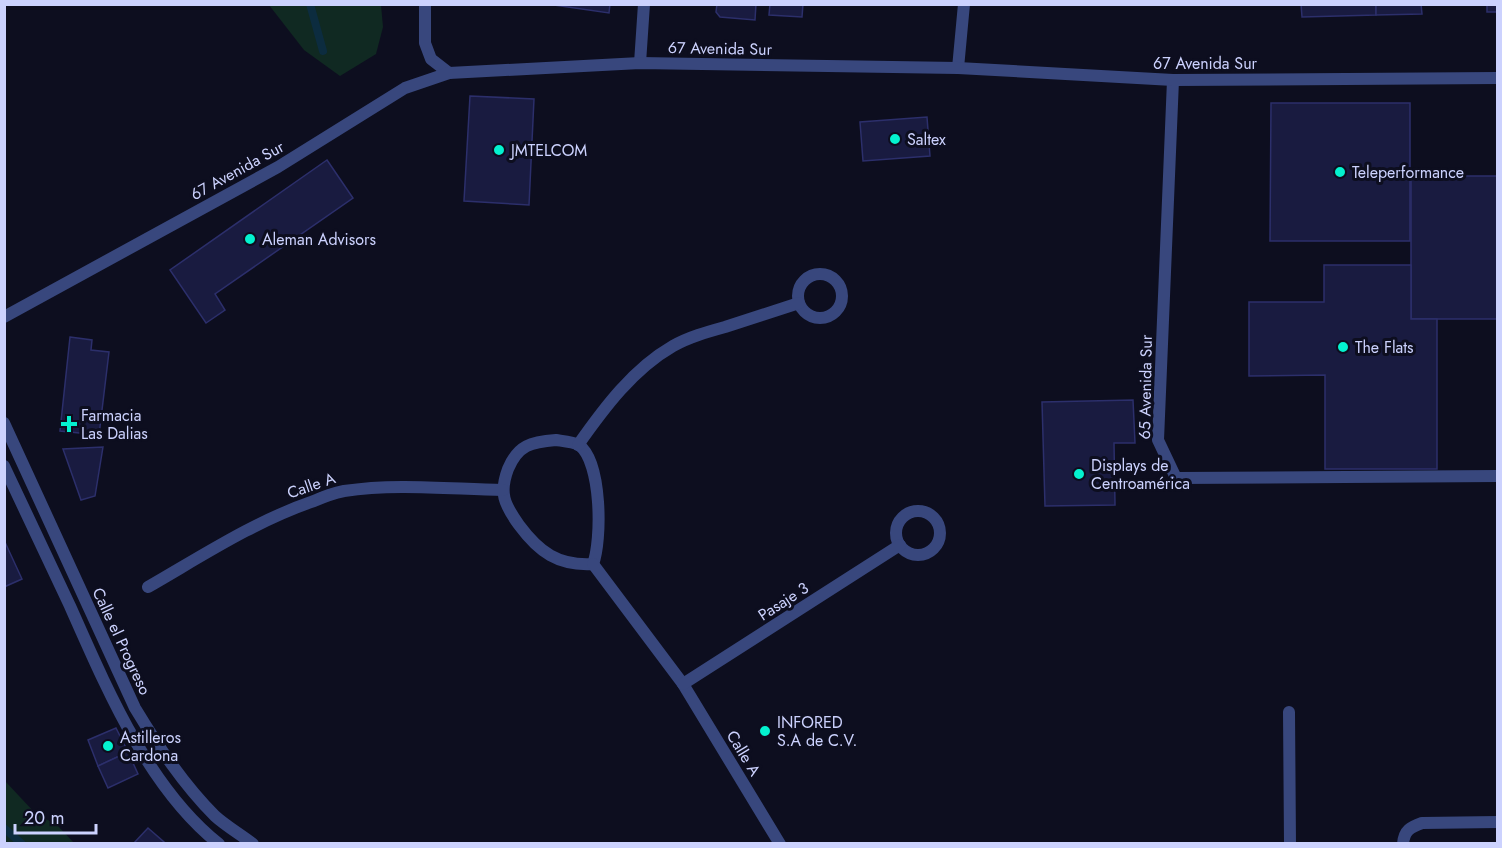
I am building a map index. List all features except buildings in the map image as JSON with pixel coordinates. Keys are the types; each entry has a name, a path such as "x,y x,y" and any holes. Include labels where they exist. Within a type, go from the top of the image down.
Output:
{"street":[{"path":"425,4 425,42 431,59 449,73"},
{"path":"639,63 644,4"},
{"path":"958,68 964,4"},
{"name":"67 Avenida Sur","path":"4,317 278,167 405,88 449,73 639,63 958,68 1173,80 1497,78"},
{"name":"65 Avenida Sur","path":"1173,80 1158,440 1176,478 1497,477"},
{"path":"578,445 602,411 626,384 644,367 668,350 705,333 799,303"},
{"name":"Calle el Progreso","path":"4,423 135,708 159,747 216,817 253,843"},
{"path":"556,440 578,445 589,462 597,491 599,526 597,552 593,564 581,565 560,561 540,550 512,514 503,497 503,483 514,456 524,447 538,441 556,440"},
{"name":"Calle el Progreso","path":"4,466 116,703 146,758 175,799 219,843"},
{"name":"Calle A","path":"148,586 245,531 294,507 341,491 406,486 503,490"},
{"name":"Pasaje 3","path":"683,684 900,545"},
{"name":"Calle A","path":"593,564 683,684 780,843"},
{"path":"1289,712 1290,843"},
{"path":"1403,843 1403,835 1411,827 1422,823 1497,822"}],"green space":[{"path":"269,5 381,5 383,27 376,54 340,76 304,50"},
{"path":"5,781 35,813 57,825 74,843 5,843"}],"waterway":[{"path":"310,4 323,51"},
{"path":"4,828 22,844"}],"place":[{"name":"Saltex","path":"895,139"},
{"name":"JMTELCOM","path":"499,150"},
{"name":"Teleperformance","path":"1340,172"},
{"name":"Aleman Advisors","path":"250,239"},
{"name":"The Flats","path":"1343,347"},
{"name":"Farmacia Las Dalias","path":"69,424"},
{"name":"Displays de Centroamérica","path":"1079,474"},
{"name":"INFORED S.A de C.V.","path":"765,731"},
{"name":"Astilleros Cardona","path":"108,746"}]}
